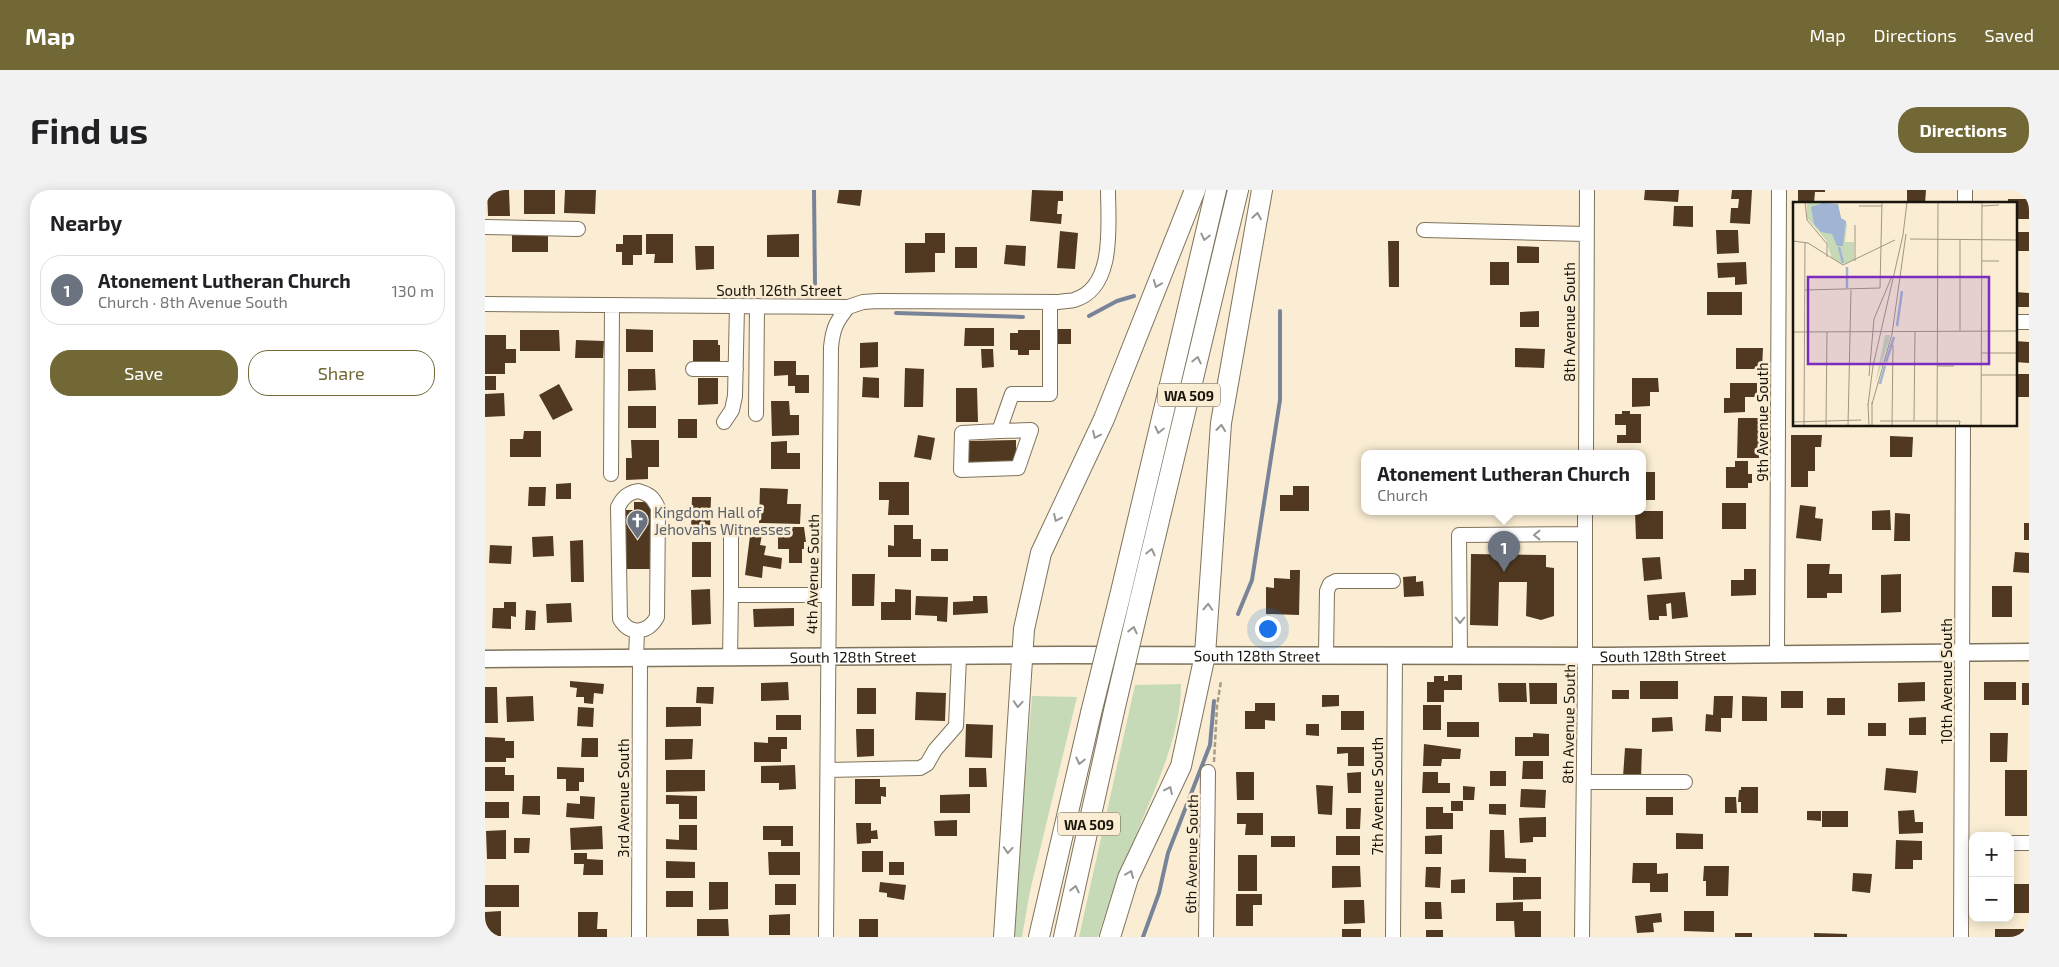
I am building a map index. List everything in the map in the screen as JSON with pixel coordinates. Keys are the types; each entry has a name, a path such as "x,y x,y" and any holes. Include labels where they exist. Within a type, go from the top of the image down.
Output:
{"highway":[{"path":"1004,937 1021,656 1024,629 1041,553 1103,419 1195,190"},
{"name":"WA 509","path":"1039,937 1216,190"},
{"name":"WA 509","path":"1064,937 1114,711 1238,190"},
{"path":"1110,937 1128,878 1181,766 1205,655 1221,423 1262,190"}],"main road":[{"name":"South 128th Street","path":"485,659 1205,655 1585,656 2029,652"}],"street":[{"name":"South 126th Street","path":"485,304 848,307 863,302 878,301 1050,302 1075,300 1085,295 1095,284 1103,270 1107,253 1108,190"},
{"name":"8th Avenue South","path":"1585,450 1587,190"},
{"name":"9th Avenue South","path":"1777,653 1779,190"},
{"path":"485,227 578,229"},
{"path":"1424,230 1586,234"},
{"path":"999,431 1012,394 1050,394 1050,302"},
{"path":"611,474 612,305"},
{"path":"724,422 732,410 736,369 737,306"},
{"path":"756,414 757,306"},
{"name":"4th Avenue South","path":"826,937 831,346 833,329 837,320 848,307"},
{"path":"693,369 736,369"},
{"name":"10th Avenue South","path":"1961,937 1967,843 1961,653 1963,426"},
{"path":"1031,430 1018,468 961,470 961,433 999,431 1031,430"},
{"path":"638,491 648,494 658,508 657,617 653,625 644,630 637,631 628,628 620,619 618,507 622,500 630,493 638,491"},
{"name":"8th Avenue South","path":"1582,937 1585,515"},
{"path":"730,658 731,532"},
{"path":"1460,656 1459,535 1585,534"},
{"path":"1327,656 1327,591 1330,584 1336,581 1393,581"},
{"path":"731,595 828,595"},
{"name":"3rd Avenue South","path":"637,631 639,937"},
{"name":"7th Avenue South","path":"1393,937 1395,656"},
{"path":"828,770 919,768 927,764 938,745 953,732 957,721 959,657"},
{"name":"6th Avenue South","path":"1206,937 1208,772"},
{"path":"1584,782 1685,782"},
{"path":"2014,843 2029,843"}],"path":[{"path":"1208,772 1207,765 1213,765 1217,706 1221,681"}],"green space":[{"path":"1181,684 1177,720 1168,755 1118,879 1098,937 1079,937 1135,685"},
{"path":"1032,696 1077,697 1030,891 1022,937 1012,937"}],"building":[{"path":"487,190 509,190 510,216 488,216"},
{"path":"524,190 555,190 555,214 524,214"},
{"path":"565,190 596,190 595,214 564,213"},
{"path":"839,190 862,190 860,206 837,203"},
{"path":"1032,190 1063,191 1063,201 1058,201 1057,214 1062,214 1061,224 1030,221"},
{"path":"1645,190 1679,190 1678,202 1644,200"},
{"path":"1732,190 1752,190 1750,224 1730,223 1731,208 1738,208 1739,199 1731,199"},
{"path":"1798,190 1825,190 1825,192 1815,192 1814,202 1798,202"},
{"path":"1907,190 1926,190 1925,202 1907,202"},
{"path":"2008,199 2029,199 2029,219 2017,219 2017,202 2008,202"},
{"path":"1674,206 1693,206 1693,227 1673,226"},
{"path":"1716,230 1738,230 1739,253 1717,254"},
{"path":"1060,231 1078,233 1075,269 1057,268"},
{"path":"2017,232 2029,232 2029,251 2017,251"},
{"path":"925,233 945,233 945,253 935,253 935,272 905,273 905,243 925,243"},
{"path":"512,234 548,234 548,252 512,252"},
{"path":"646,234 673,234 673,263 654,263 655,254 646,254"},
{"path":"799,234 799,257 767,257 767,235"},
{"path":"623,235 642,235 642,255 633,255 633,265 622,265 622,252 616,252 616,244 623,244"},
{"path":"1388,241 1399,241 1399,287 1389,287"},
{"path":"1006,245 1026,246 1025,266 1004,264"},
{"path":"695,246 714,246 714,269 696,270"},
{"path":"1517,246 1539,247 1539,263 1517,263"},
{"path":"955,247 977,247 977,268 955,268"},
{"path":"1490,262 1509,262 1509,285 1490,285"},
{"path":"1746,262 1747,284 1735,285 1735,277 1718,278 1717,263"},
{"path":"1707,292 1742,292 1742,315 1707,315"},
{"path":"2017,292 2029,293 2029,307 2017,307"},
{"path":"1539,311 1539,327 1520,327 1520,312"},
{"path":"965,328 994,328 994,346 964,346"},
{"path":"626,329 653,330 653,352 626,352"},
{"path":"1058,329 1071,329 1071,344 1058,344"},
{"path":"520,330 559,330 560,351 520,351"},
{"path":"1018,330 1040,330 1040,350 1029,350 1029,355 1018,355 1018,350 1010,350 1010,333 1018,333"},
{"path":"485,335 506,335 506,349 516,349 516,363 505,363 505,374 485,374"},
{"path":"576,340 604,341 603,358 575,358"},
{"path":"693,340 718,340 718,345 720,345 720,362 693,362"},
{"path":"2017,341 2029,342 2029,363 2017,362"},
{"path":"878,342 878,367 860,368 860,343"},
{"path":"1515,348 1545,349 1544,368 1515,367"},
{"path":"1736,348 1763,348 1762,369 1736,369"},
{"path":"981,349 993,349 994,367 982,368"},
{"path":"774,361 796,361 796,375 809,375 809,393 795,393 795,386 788,386 788,375 774,376"},
{"path":"905,368 924,369 923,407 904,407"},
{"path":"628,369 655,369 656,390 628,391"},
{"path":"2017,374 2029,374 2029,397 2017,397"},
{"path":"485,376 496,376 496,390 485,390"},
{"path":"863,377 879,378 879,398 862,397"},
{"path":"698,378 718,378 718,404 698,405"},
{"path":"1632,378 1658,378 1659,392 1650,392 1650,406 1632,407"},
{"path":"1730,383 1757,383 1757,397 1745,397 1745,412 1724,413 1724,398 1730,398"},
{"path":"559,384 573,410 553,420 539,395"},
{"path":"956,388 977,388 978,422 956,422"},
{"path":"504,393 505,416 485,417 485,394"},
{"path":"771,401 789,401 790,415 799,415 799,435 772,436"},
{"path":"628,406 656,406 656,428 628,428"},
{"path":"1622,411 1630,411 1630,414 1641,414 1641,443 1617,443 1617,435 1626,435 1626,425 1615,425 1615,414 1622,414"},
{"path":"1738,418 1759,418 1759,458 1737,458"},
{"path":"678,419 697,419 697,438 678,438"},
{"path":"524,431 541,431 541,457 510,457 510,439 523,439"},
{"path":"918,435 935,438 931,460 914,457"},
{"path":"1791,435 1822,435 1821,447 1815,447 1815,471 1808,471 1808,487 1791,487"},
{"path":"1890,436 1913,437 1912,457 1890,457"},
{"path":"631,440 659,440 659,467 648,467 648,479 626,480 626,458 632,458"},
{"path":"1016,440 1016,462 968,463 968,441"},
{"path":"787,441 787,453 800,453 800,469 771,469 771,442"},
{"path":"1735,461 1748,461 1748,474 1752,474 1752,483 1748,483 1748,488 1726,488 1726,467 1735,467"},
{"path":"1646,472 1655,472 1655,500 1646,500"},
{"path":"879,482 909,482 909,515 888,515 889,500 879,500"},
{"path":"571,483 571,499 556,499 556,484"},
{"path":"1293,486 1309,486 1309,511 1280,511 1280,495 1293,495"},
{"path":"529,487 546,487 545,506 528,506"},
{"path":"760,488 788,489 787,504 801,504 800,524 759,523"},
{"path":"692,497 711,497 710,530 691,530"},
{"name":"Kingdom Hall of Jehovahs Witnesses","path":"634,502 652,502 652,569 625,569 625,510 634,510"},
{"path":"1722,503 1746,503 1746,529 1722,529"},
{"path":"1800,505 1816,507 1815,518 1823,519 1821,541 1796,538"},
{"path":"1890,510 1891,530 1872,530 1872,511"},
{"path":"1646,511 1663,511 1663,539 1636,539 1635,515 1646,515"},
{"path":"1895,513 1910,514 1910,541 1894,541"},
{"path":"2024,523 2029,523 2029,540 2024,540"},
{"path":"894,525 913,525 913,539 921,539 921,557 888,557 888,545 894,546"},
{"path":"778,527 804,527 806,542 804,542 804,549 802,549 802,563 789,563 789,549 778,549"},
{"path":"751,528 763,530 760,545 766,546 764,555 782,558 781,569 763,566 762,578 745,575"},
{"path":"553,536 554,556 533,557 532,537"},
{"path":"583,540 584,582 571,582 570,541"},
{"path":"692,542 711,542 711,577 692,577"},
{"path":"490,545 512,546 511,564 489,563"},
{"path":"931,549 948,549 948,561 931,561"},
{"path":"2015,552 2029,553 2029,573 2013,572"},
{"path":"1471,554 1546,555 1546,567 1554,568 1554,616 1541,620 1526,616 1527,582 1499,582 1498,626 1470,625"},
{"path":"1660,557 1662,579 1644,581 1642,558"},
{"path":"1807,564 1830,564 1829,574 1842,574 1842,593 1827,593 1827,598 1807,598"},
{"path":"1744,569 1756,569 1756,595 1731,596 1731,580 1744,580"},
{"path":"1290,570 1300,570 1299,615 1266,614 1266,587 1274,588 1274,578 1290,579"},
{"path":"852,574 875,574 874,606 852,606"},
{"path":"1901,574 1901,612 1881,613 1881,575"},
{"path":"1416,576 1416,582 1423,581 1424,596 1404,597 1403,577"},
{"path":"1992,586 2012,586 2012,617 1992,617"},
{"path":"710,589 711,624 692,625 691,590"},
{"path":"895,589 911,590 911,620 881,620 881,602 895,602"},
{"path":"1685,592 1688,617 1672,619 1671,603 1666,604 1667,616 1659,616 1659,620 1649,620 1647,595"},
{"path":"916,596 948,597 947,622 937,621 937,616 915,615"},
{"path":"973,596 987,596 988,613 953,615 953,602 973,601"},
{"path":"504,602 516,602 516,617 511,616 511,629 492,628 493,608 504,608"},
{"path":"571,603 572,622 547,623 546,604"},
{"path":"794,608 794,626 754,627 753,609"},
{"path":"526,610 536,611 535,630 525,630"},
{"path":"1448,675 1462,675 1462,690 1444,690 1444,702 1427,702 1427,682 1434,682 1434,676 1444,676 1444,681 1448,681"},
{"path":"570,681 604,684 603,694 594,693 593,704 584,703 584,697 576,697 577,688 570,687"},
{"path":"1640,681 1678,681 1678,699 1640,699"},
{"path":"788,682 789,700 761,701 761,683"},
{"path":"1925,682 1925,701 1898,702 1898,683"},
{"path":"1984,682 2016,682 2016,700 1984,700"},
{"path":"1498,683 1526,683 1527,702 1499,702"},
{"path":"1529,683 1557,683 1557,704 1530,704"},
{"path":"2022,683 2029,683 2029,705 2022,705"},
{"path":"485,687 497,687 498,723 485,723"},
{"path":"697,687 714,687 713,704 696,703"},
{"path":"857,688 876,688 876,714 857,714"},
{"path":"1612,690 1629,690 1629,699 1612,699"},
{"path":"1781,691 1803,691 1803,708 1781,708"},
{"path":"916,692 946,693 945,721 915,720"},
{"path":"1322,695 1339,695 1339,706 1322,707"},
{"path":"533,696 534,721 507,722 506,697"},
{"path":"1714,696 1733,696 1732,718 1721,718 1721,732 1705,731 1706,714 1713,715"},
{"path":"1742,696 1767,697 1767,721 1742,721"},
{"path":"1827,698 1845,698 1845,715 1827,715"},
{"path":"1255,703 1275,703 1275,721 1265,720 1265,729 1245,729 1245,711 1255,711"},
{"path":"1423,705 1441,705 1441,730 1423,730"},
{"path":"578,707 594,708 593,727 577,726"},
{"path":"666,707 701,707 701,726 666,727"},
{"path":"1341,711 1364,711 1364,730 1341,730"},
{"path":"776,715 801,715 801,730 776,730"},
{"path":"1672,717 1673,731 1652,732 1652,718"},
{"path":"1926,717 1926,735 1909,735 1909,718"},
{"path":"1447,722 1479,722 1479,737 1447,737"},
{"path":"1868,723 1886,723 1886,736 1868,736"},
{"path":"966,724 993,725 992,758 965,757"},
{"path":"1306,724 1319,724 1319,736 1306,735"},
{"path":"856,729 874,729 874,756 857,757"},
{"path":"1533,733 1549,734 1549,756 1515,756 1515,737 1533,737"},
{"path":"1990,733 2008,733 2007,762 1990,762"},
{"path":"485,737 505,738 505,741 514,741 514,758 506,758 506,762 485,762"},
{"path":"768,737 787,737 787,749 781,749 781,762 754,762 754,742 768,743"},
{"path":"582,738 598,738 598,757 581,757"},
{"path":"665,739 693,739 692,759 665,760"},
{"path":"1424,744 1461,749 1460,759 1442,759 1441,766 1423,766"},
{"path":"1337,747 1364,747 1364,766 1348,766 1348,753 1337,754"},
{"path":"1625,748 1642,749 1641,778 1623,777"},
{"path":"1523,761 1543,761 1543,779 1522,779"},
{"path":"795,765 796,789 779,790 779,783 761,783 761,766"},
{"path":"485,767 505,767 505,775 514,775 514,791 485,791"},
{"path":"557,767 584,768 584,782 579,782 579,791 566,791 566,779 557,779"},
{"path":"969,768 986,768 987,787 969,787"},
{"path":"1886,768 1918,771 1916,793 1884,790"},
{"path":"666,770 705,770 705,791 666,792"},
{"path":"2005,770 2027,770 2027,816 2005,816"},
{"path":"1490,771 1506,771 1506,786 1490,786"},
{"path":"1236,772 1254,772 1254,800 1237,800"},
{"path":"1361,772 1361,793 1348,793 1347,773"},
{"path":"1423,772 1438,772 1438,783 1450,783 1450,793 1422,793"},
{"path":"855,779 880,779 880,787 886,787 886,797 881,796 881,804 855,804"},
{"path":"1316,785 1333,786 1332,815 1318,814"},
{"path":"1463,786 1475,787 1474,800 1463,800"},
{"path":"1741,787 1758,787 1758,813 1741,813 1741,802 1738,802"},
{"path":"1521,789 1546,790 1545,808 1520,807"},
{"path":"970,794 970,813 940,813 940,795"},
{"path":"666,795 697,796 697,819 679,819 679,804 666,804"},
{"path":"523,796 540,796 540,815 522,814"},
{"path":"580,796 595,797 594,819 566,817 567,803 580,804"},
{"path":"1646,797 1673,797 1673,815 1646,815"},
{"path":"1725,797 1736,797 1737,813 1725,813"},
{"path":"1451,801 1463,801 1463,811 1451,811"},
{"path":"485,802 509,802 509,818 485,818"},
{"path":"1489,804 1506,804 1506,815 1489,814"},
{"path":"1426,807 1443,807 1443,813 1453,813 1453,829 1426,829"},
{"path":"1346,808 1361,808 1360,829 1346,829"},
{"path":"1914,810 1915,822 1923,822 1923,833 1899,834 1898,811"},
{"path":"1807,811 1821,811 1821,821 1807,820"},
{"path":"1822,811 1848,811 1848,827 1822,827"},
{"path":"1237,813 1263,813 1263,835 1245,835 1246,824 1237,824"},
{"path":"1546,817 1546,837 1533,837 1533,842 1520,843 1519,818"},
{"path":"957,820 957,836 935,836 934,821"},
{"path":"856,823 871,823 871,831 877,830 878,839 871,839 871,843 857,844"},
{"path":"679,825 697,825 697,850 666,849 666,839 679,840"},
{"path":"602,826 603,849 571,850 570,828"},
{"path":"763,826 793,826 793,846 781,846 781,840 763,840"},
{"path":"506,830 506,859 487,859 486,831"},
{"path":"1490,830 1504,830 1505,858 1526,859 1526,873 1489,872"},
{"path":"1676,833 1703,834 1703,849 1676,849"},
{"path":"1442,835 1442,854 1425,854 1425,836"},
{"path":"1271,836 1295,836 1295,847 1271,847"},
{"path":"1336,836 1360,836 1360,855 1336,855"},
{"path":"514,838 530,838 529,853 514,853"},
{"path":"1896,840 1922,841 1922,860 1913,860 1913,869 1895,869"},
{"path":"862,851 883,851 883,872 862,872"},
{"path":"768,852 800,852 800,875 769,875"},
{"path":"574,853 587,853 587,859 603,860 603,875 583,875 584,864 574,864"},
{"path":"1238,855 1257,855 1257,891 1238,891"},
{"path":"666,861 695,862 695,878 666,878"},
{"path":"889,862 904,862 904,875 889,875"},
{"path":"1633,863 1657,863 1657,874 1668,873 1668,892 1650,892 1650,883 1632,883"},
{"path":"1332,866 1360,866 1361,887 1332,888"},
{"path":"1704,866 1729,866 1728,896 1706,896 1706,881 1703,881"},
{"path":"1426,867 1441,867 1440,888 1425,887"},
{"path":"1853,873 1872,874 1870,893 1852,891"},
{"path":"1513,877 1541,877 1541,899 1513,900"},
{"path":"1465,879 1465,893 1451,893 1451,880"},
{"path":"709,882 728,882 728,909 709,910"},
{"path":"880,882 906,885 904,900 887,897 887,893 879,892"},
{"path":"775,884 796,884 796,905 775,905"},
{"path":"2014,884 2029,884 2029,913 2014,913"},
{"path":"485,885 519,885 519,907 485,907"},
{"path":"666,891 693,891 693,907 666,907"},
{"path":"1236,894 1262,894 1262,905 1253,905 1253,926 1236,926"},
{"path":"1344,900 1364,900 1365,923 1344,924"},
{"path":"1425,902 1441,902 1442,919 1425,919"},
{"path":"1523,902 1523,911 1541,911 1541,937 1515,937 1514,921 1496,921 1496,903"},
{"path":"501,911 501,936 485,937 485,912"},
{"path":"1684,911 1714,911 1714,932 1684,931"},
{"path":"578,912 598,912 597,929 607,929 607,937 578,937"},
{"path":"1661,913 1662,922 1653,923 1654,932 1637,933 1635,916"},
{"path":"790,914 790,935 769,935 769,915"},
{"path":"697,919 728,919 729,936 697,936"},
{"path":"859,919 878,919 878,937 859,937"},
{"path":"1342,929 1361,929 1361,937 1342,937"},
{"path":"1995,929 2024,929 2024,937 1995,937"},
{"path":"1426,930 1443,930 1443,937 1426,937"},
{"path":"1735,933 1752,933 1752,937 1735,937"},
{"path":"1814,933 1847,934 1847,937 1814,937"}],"waterway":[{"path":"814,190 815,284"},
{"path":"1089,316 1117,301 1134,296"},
{"path":"1238,614 1252,580 1280,400 1280,311"},
{"path":"896,313 1023,317"},
{"path":"1143,937 1159,893 1168,853 1210,745 1214,701"}],"place":[{"name":"Kingdom Hall of Jehovahs Witnesses","path":"638,540"},
{"name":"Atonement Lutheran Church","path":"1504,572"}]}
